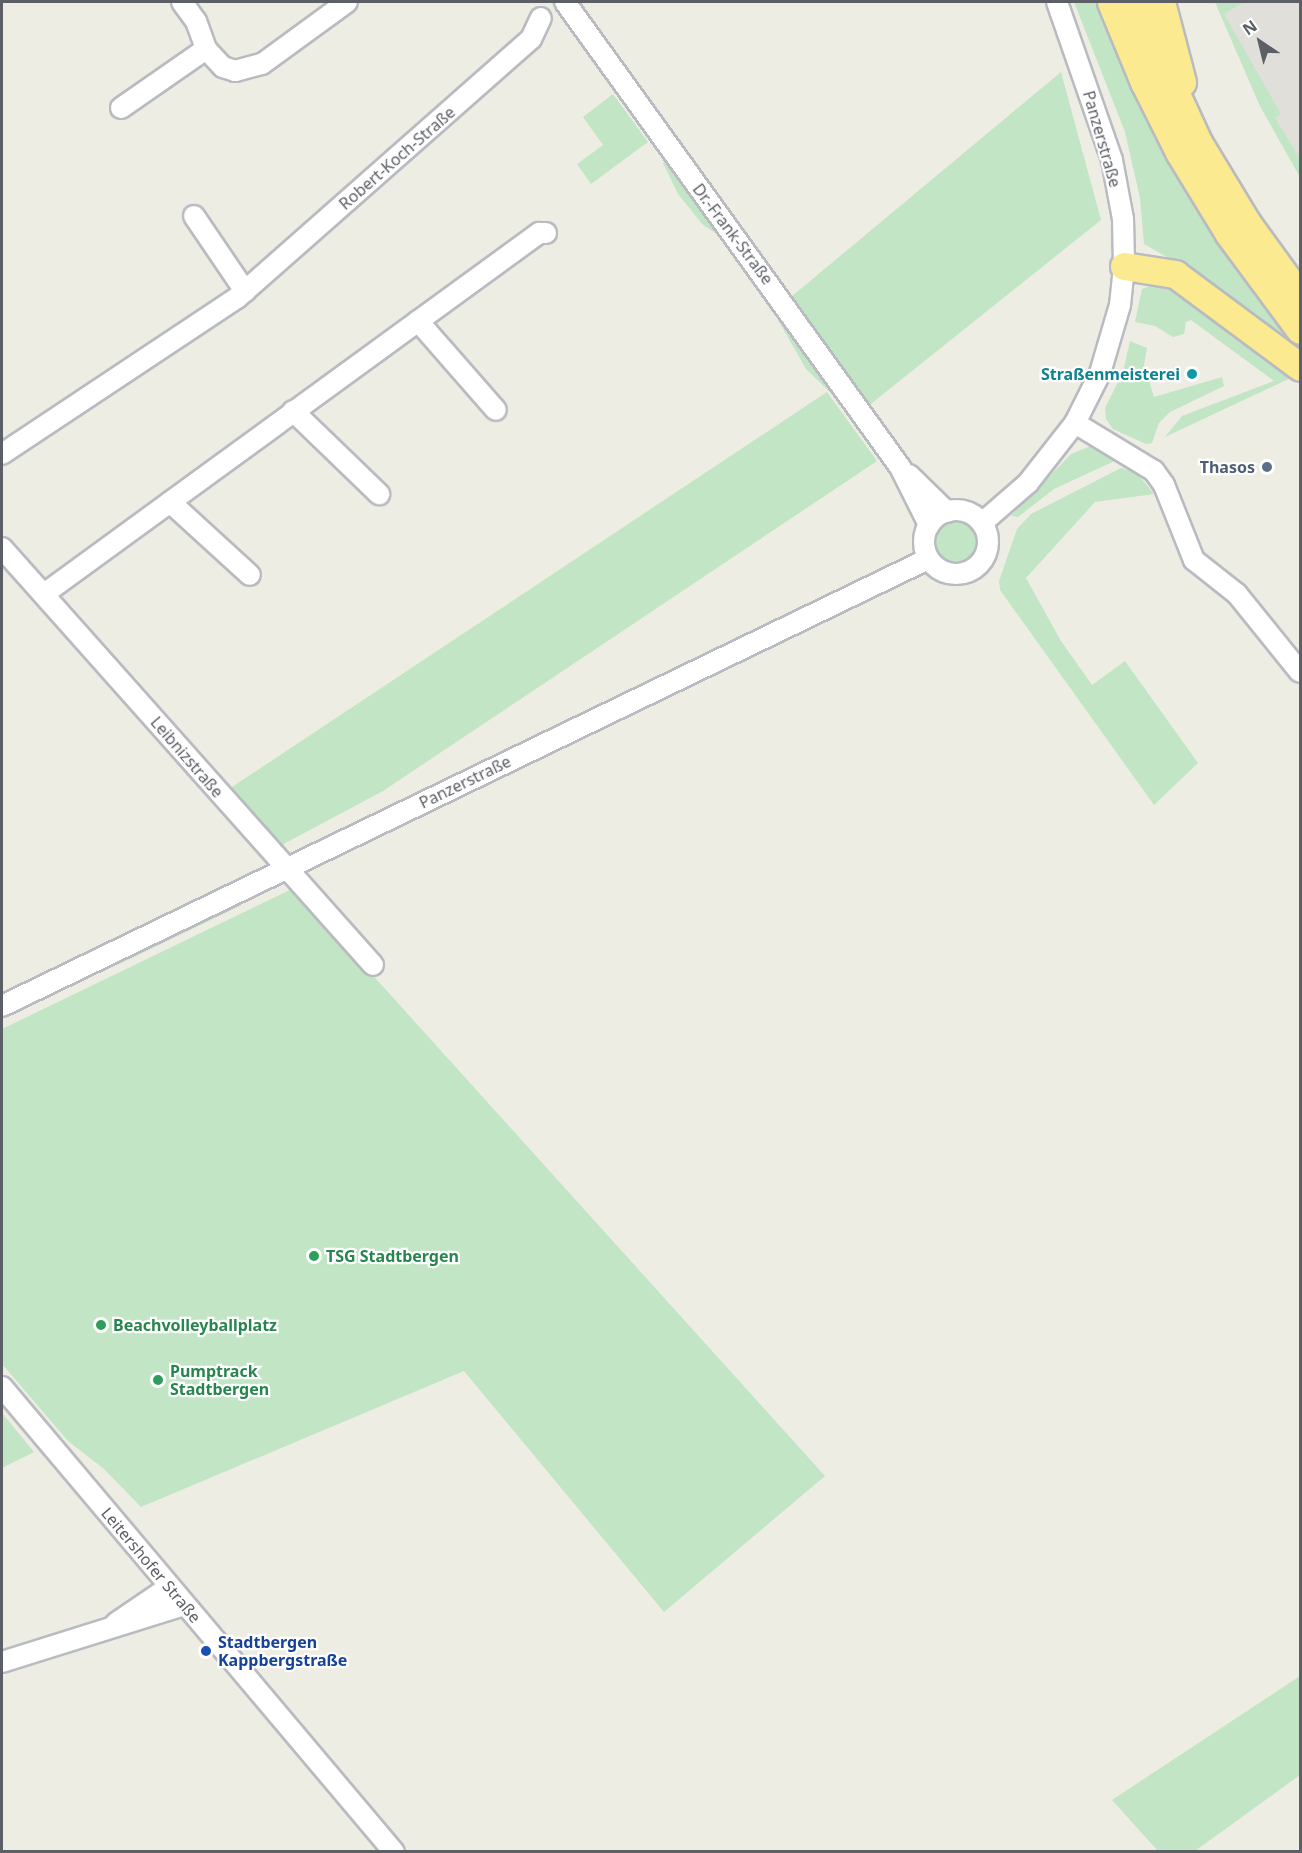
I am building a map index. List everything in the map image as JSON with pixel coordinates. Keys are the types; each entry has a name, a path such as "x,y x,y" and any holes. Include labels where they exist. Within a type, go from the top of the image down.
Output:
{"highway":[{"path":"1111,2 1144,82 1199,188 1258,277 1300,330"},
{"path":"1134,2 1198,142 1241,213 1300,296"},
{"path":"1161,2 1198,142"},
{"path":"1124,266 1175,274 1300,368"}],"street":[{"path":"182,2 196,21 206,49 223,67 250,69 347,2"},
{"name":"Dr.-Frank-Straße","path":"565,2 900,467 929,525"},
{"name":"Panzerstraße","path":"981,523 1028,483 1075,423 1100,373 1112,339 1124,266 1123,219 1112,160 1057,2"},
{"name":"Robert-Koch-Straße","path":"2,454 147,361 245,291 531,39 541,18"},
{"path":"121,108 206,49"},
{"path":"194,216 245,291"},
{"path":"44,594 539,233 546,233"},
{"path":"418,321 496,410"},
{"path":"293,411 379,494"},
{"path":"1075,423 1154,471 1194,560 1237,594 1300,672"},
{"name":"Dr.-Frank-Straße","path":"900,467 947,512"},
{"path":"170,502 250,575"},
{"path":"947,512 966,512 981,523 988,543 981,562 973,569 964,573 944,572 928,559 924,542 929,525 947,512"},
{"name":"Leibnizstraße","path":"2,548 373,965"},
{"name":"Panzerstraße","path":"2,1006 928,559"},
{"name":"Leitershofer Straße","path":"2,1388 394,1851"},
{"path":"101,1632 169,1587"},
{"path":"2,1662 184,1605"}],"shaded area":[{"path":"1215,2 1300,2 1300,177 1260,106"}],"green space":[{"path":"1074,2 1098,2 1127,74 1170,163 1241,276 1300,347 1300,358 1200,276 1144,244 1140,198 1125,132"},
{"path":"1215,2 1244,2 1224,14 1281,114 1275,118 1300,159 1300,177 1260,106"},
{"path":"1061,72 1101,220 867,407 791,297"},
{"path":"613,94 648,142 591,184 577,164 603,145 583,117"},
{"path":"670,158 883,457 910,500 907,501 881,459 834,396 806,369 777,318 717,234 703,225 678,194 663,163"},
{"path":"1165,280 1293,377 1165,437 1182,416 1274,381 1191,320 1186,322 1184,334 1173,337 1155,326 1135,322 1142,289"},
{"path":"1130,341 1147,348 1144,365 1154,397 1222,377 1224,386 1170,412 1159,423 1152,443 1146,444 1113,429 1106,419 1105,408 1123,372"},
{"path":"827,392 877,461 383,791 278,847 229,789"},
{"path":"1091,446 1119,459 1054,489 1018,517 1011,516 1071,454"},
{"path":"1121,468 1136,472 1154,494 1095,502 1026,578 1061,641 1092,685 1125,661 1198,763 1154,805 1000,590 999,581 1017,529 1031,514"},
{"path":"956,519 972,526 979,542 972,558 956,565 940,558 933,542 940,526"},
{"name":"TSG Stadtbergen","path":"294,888 825,1476 664,1612 464,1371 141,1507 104,1469 68,1441 2,1364 2,1029"},
{"path":"231,904 242,905 117,965 119,959"},
{"path":"2,1413 34,1452 2,1468"},
{"path":"1300,1676 1300,1775 1195,1851 1158,1851 1112,1800"}],"place":[{"name":"Straßenmeisterei","path":"1192,374"},
{"name":"Thasos","path":"1267,467"},
{"name":"TSG Stadtbergen","path":"314,1256"},
{"name":"Beachvolleyballplatz","path":"101,1325"},
{"name":"Pumptrack Stadtbergen","path":"158,1380"},
{"name":"Stadtbergen Kappbergstraße","path":"206,1651"}]}
